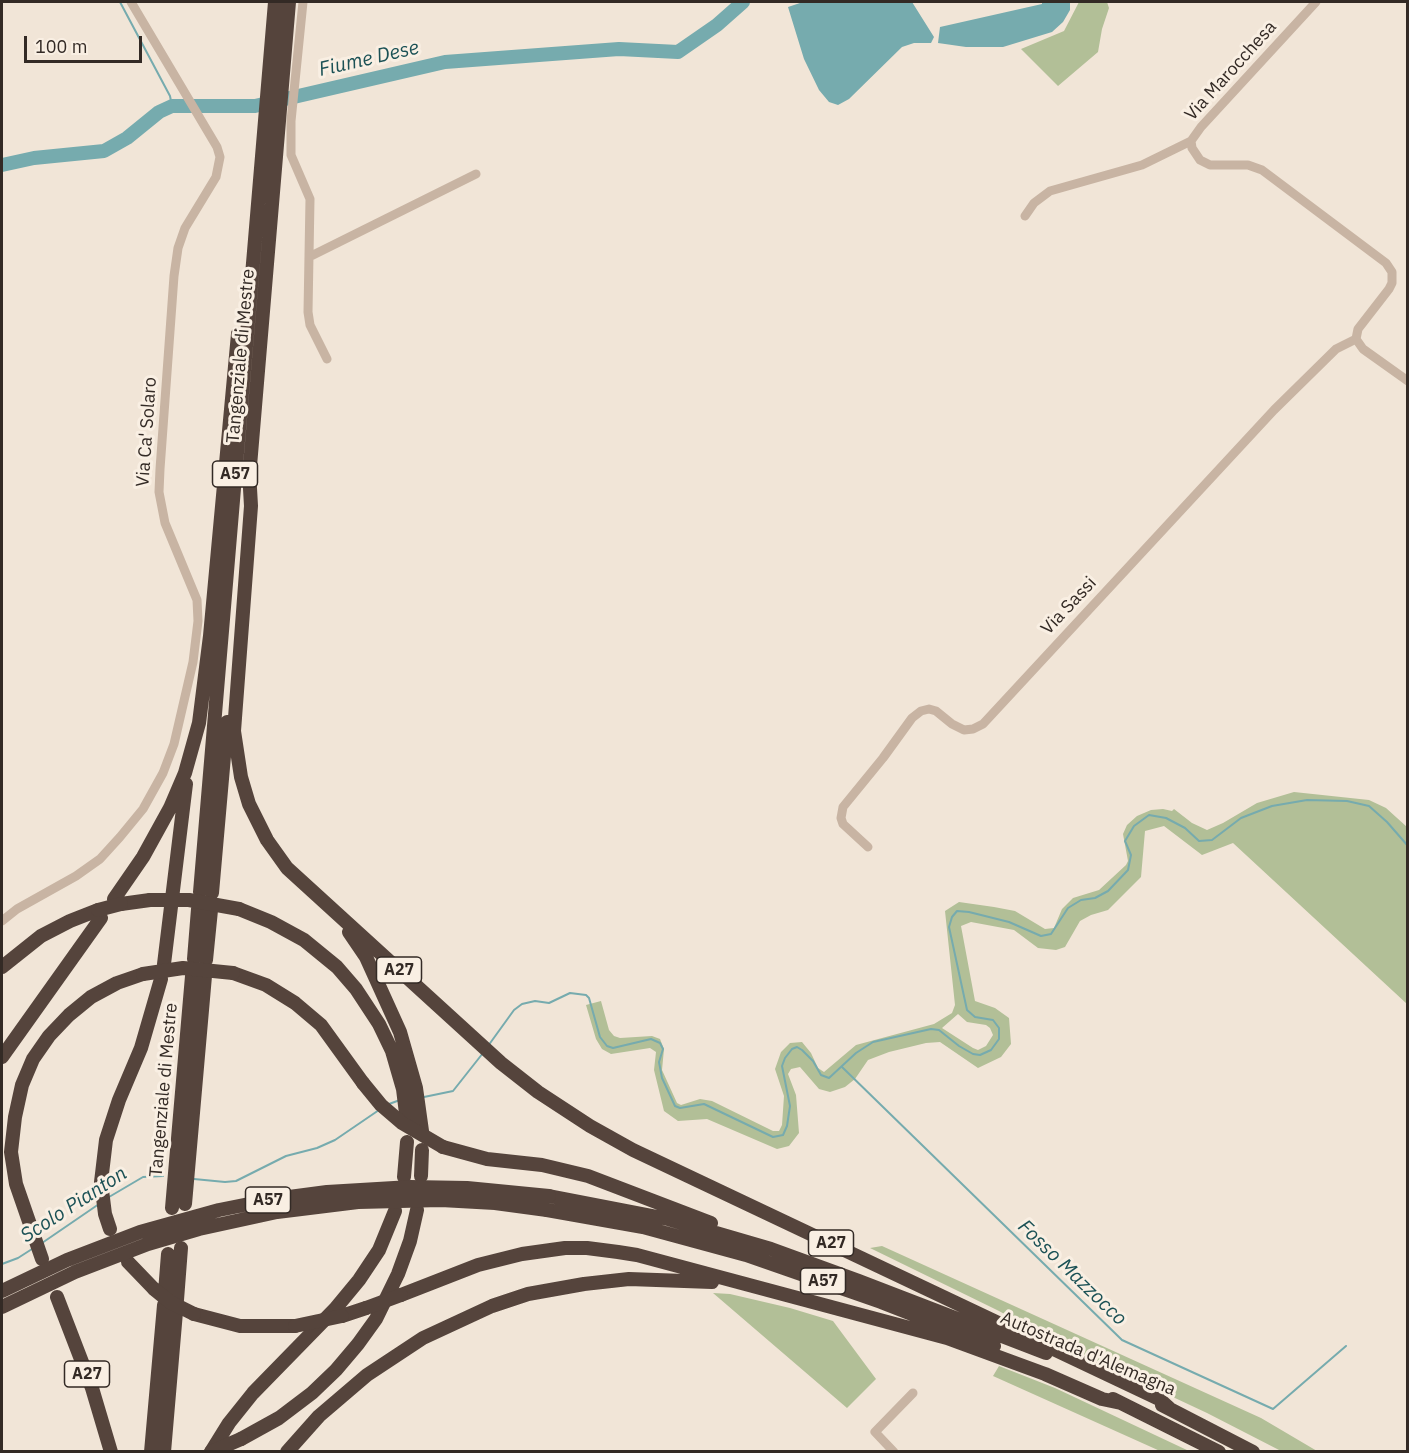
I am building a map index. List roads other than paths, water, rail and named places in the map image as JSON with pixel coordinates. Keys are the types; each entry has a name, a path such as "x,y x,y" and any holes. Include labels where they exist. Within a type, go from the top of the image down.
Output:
{"highway":[{"name":"Tangenziale di Mestre","path":"275,2 282,73 285,120 206,892 264,123 282,73 289,2"},
{"path":"2,967 41,936 70,921 99,914 118,902 176,795 189,762 200,723 206,680 228,430 253,200 260,187"},
{"name":"A57","path":"249,471 251,506 234,731 244,790 261,831 287,868 317,897 352,937 366,957 400,1032 410,1088 411,1114 422,1131"},
{"path":"164,963 189,762"},
{"name":"A27","path":"317,897 337,912 501,1063 590,1126 633,1150 1159,1399 1169,1408"},
{"path":"118,902 189,900 239,909 294,934 316,949 347,977 379,1024 410,1088"},
{"path":"200,960 205,909"},
{"path":"2,1057 99,914"},
{"path":"42,1259 16,1184 11,1152 22,1085 33,1059 49,1036 91,997 117,983 143,974 183,968 234,973 266,985 296,1003 321,1025 381,1105 402,1123 443,1147 487,1159 542,1165 588,1176 746,1236 771,1249"},
{"name":"Tangenziale di Mestre","path":"178,1206 199,976"},
{"path":"110,1229 105,1214 101,1182 102,1158 109,1125 141,1048 161,979"},
{"path":"404,1177 407,1142"},
{"path":"421,1176 422,1149"},
{"name":"A57","path":"2,1291 67,1260 140,1232 219,1210 327,1191 411,1187 476,1188 548,1203 684,1237 902,1303"},
{"name":"A57","path":"2,1307 52,1282 122,1253 199,1229 313,1207 387,1201 548,1203 668,1219 771,1249 902,1303"},
{"path":"211,1452 242,1439 279,1418 304,1400 336,1370 376,1319 405,1256 417,1210"},
{"path":"211,1452 229,1423 253,1393 330,1314 359,1280 379,1250 395,1211"},
{"path":"128,1262 167,1300 207,1319 240,1326 295,1326 342,1316 499,1259 565,1248 587,1248 637,1255 947,1338 1045,1374 1102,1399 1121,1402"},
{"path":"151,1452 167,1300 175,1251"},
{"path":"287,1452 319,1416 367,1375 423,1338 492,1306 528,1294 628,1279 677,1279 753,1286"},
{"name":"A27","path":"57,1297 92,1388 111,1452"},
{"path":"164,1452 167,1300"},
{"name":"Autostrada d'Alemagna","path":"902,1303 1047,1354 1169,1408 1253,1452"},
{"name":"Autostrada d'Alemagna","path":"902,1303 1121,1402 1219,1452"}],"street":[{"name":"Via Ca' Solaro","path":"2,921 32,899 82,871 110,849 142,809 169,758 178,731 193,662 198,610 194,592 165,523 160,502 159,482 178,248 185,228 216,177 220,157 217,147 131,2"},
{"path":"282,73 303,2"},
{"name":"Via Marocchesa","path":"1024,216 1034,203 1050,191 1142,165 1193,138 1316,2"},
{"path":"285,120 291,155 310,199 308,312 310,325 327,359"},
{"path":"1193,138 1195,155 1205,164 1216,167 1248,165 1262,170 1356,239 1388,266 1393,276 1389,289 1358,329 1356,339 1363,349 1407,381"},
{"path":"309,257 476,174"},
{"name":"Via Sassi","path":"868,847 843,824 841,815 843,807 883,759 912,718 921,711 929,709 936,711 964,730 973,729 982,724 1274,410 1336,349 1356,339"},
{"path":"894,1452 875,1432 913,1393"}],"water":[{"path":"803,2 912,2 934,37 931,43 914,43 902,47 849,99 838,105 829,102 819,90 804,59 788,7"},
{"path":"1042,2 1070,2 1070,10 1063,22 1052,32 1003,47 966,47 938,43 940,27 1042,4"}],"waterway":[{"path":"120,2 170,96 172,106"},
{"name":"Fiume Dese","path":"2,165 34,158 104,151 127,138 159,112 172,106 255,106 445,62 619,49 678,52 717,25 743,2"},
{"name":"Scolo Pianton","path":"488,1046 514,1010 522,1004 535,1001 549,1003 570,993 586,995 589,998 600,1037 607,1046 613,1048 651,1039 660,1043 663,1049 659,1062 662,1078 675,1106 680,1108 704,1104 773,1137 783,1135 790,1106 782,1066 792,1049 797,1047 802,1050 813,1061 821,1075 829,1078 856,1053 873,1042 931,1029 939,1030 973,1054 980,1055 991,1050 999,1039 999,1028 993,1020 975,1017 967,1010 949,927 952,917 957,911 969,912 1009,922 1041,936 1051,934 1068,908 1081,900 1095,898 1108,891 1128,870 1131,855 1125,841 1134,826 1149,815 1166,818 1185,828 1199,841 1212,840 1241,818 1272,806 1307,800 1347,801 1369,806 1408,846"},
{"name":"Scolo Pianton","path":"424,1097 453,1091 483,1053"},
{"name":"Fosso Mazzocco","path":"842,1067 1122,1340 1273,1409 1346,1346"},
{"name":"Scolo Pianton","path":"389,1104 400,1100"},
{"name":"Scolo Pianton","path":"194,1179 236,1181 286,1156 317,1148 335,1140 379,1110"},
{"name":"Scolo Pianton","path":"109,1197 143,1177 163,1176"},
{"name":"Scolo Pianton","path":"42,1243 99,1204"},
{"name":"Scolo Pianton","path":"2,1264 32,1249"}]}
